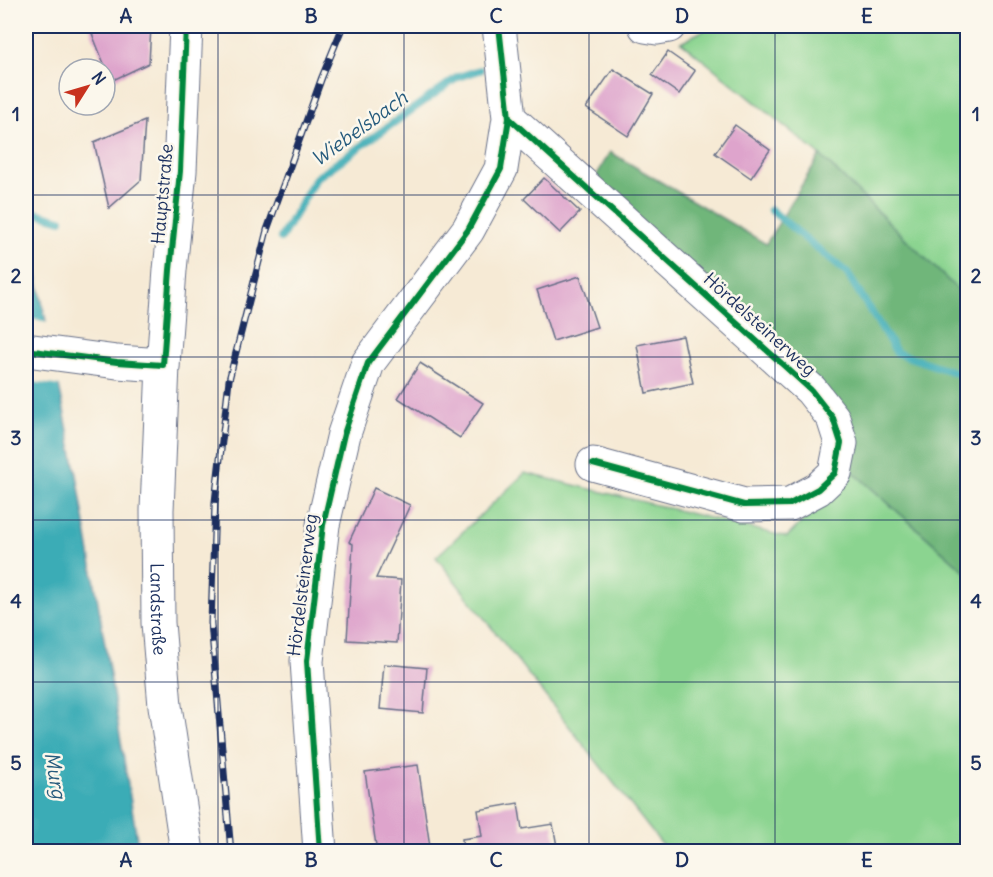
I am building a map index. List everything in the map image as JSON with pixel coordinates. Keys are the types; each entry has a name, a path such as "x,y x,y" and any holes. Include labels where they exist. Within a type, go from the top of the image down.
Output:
{"street":[{"name":"Hauptstraße","path":"163,365 180,171 186,26"},
{"name":"Hördelsteinerweg","path":"320,852 306,661 323,525 344,434 368,363 468,230 501,169 509,118 499,26"},
{"path":"645,26 657,28 669,26"},
{"name":"Hördelsteinerweg","path":"509,118 811,390 833,418 841,443 835,473 818,489 790,504 744,505 593,464"},
{"path":"26,350 117,362 163,365"},
{"name":"Landstraße","path":"163,365 157,510 158,623 165,706 187,852"}],"green space":[{"path":"712,26 967,26 967,299 820,155 681,42"},
{"path":"610,152 766,244 820,155 967,299 967,573 852,471 846,412 594,180"},
{"path":"852,471 967,573 967,851 667,851 436,557 525,473 787,537"}],"water":[{"name":"Murg","path":"26,191 37,277 77,475 139,851 26,851"}],"pier":[{"path":"26,319 50,322 62,386 26,381"}],"building":[{"path":"89,26 151,26 149,63 117,78 117,57 101,57"},
{"path":"668,52 695,71 679,94 652,75"},
{"path":"613,69 653,94 628,136 586,108"},
{"path":"145,121 141,180 109,208 94,142"},
{"path":"735,125 770,150 751,178 715,153"},
{"path":"544,178 580,212 560,233 524,199"},
{"path":"580,276 597,327 553,341 537,290"},
{"path":"683,336 693,383 646,393 637,345"},
{"path":"420,363 483,403 460,438 398,398"},
{"path":"374,488 410,505 376,578 401,580 397,643 347,640 353,544 349,542"},
{"path":"384,664 427,668 423,713 380,709"},
{"path":"418,765 430,847 400,852 377,852 365,772"},
{"path":"518,803 522,829 553,824 558,852 463,852 462,839 482,836 478,810"}],"waterway":[{"name":"Wiebelsbach","path":"281,238 316,178 458,77 480,70"},
{"name":"Wiebelsbach","path":"26,210 61,220"},
{"name":"Wiebelsbach","path":"771,210 847,273 897,353 963,375 968,379"}],"railway":[{"path":"231,852 211,623 215,502 229,380 267,230 322,77 343,26"}],"cycle path":[{"path":"26,350 117,362 163,365 180,171 186,26"},
{"path":"320,852 307,661 323,525 344,434 368,363 468,230 501,169 509,118 499,26"},
{"path":"509,118 811,390 833,418 841,443 835,473 818,489 790,504 744,505 593,464"}]}
